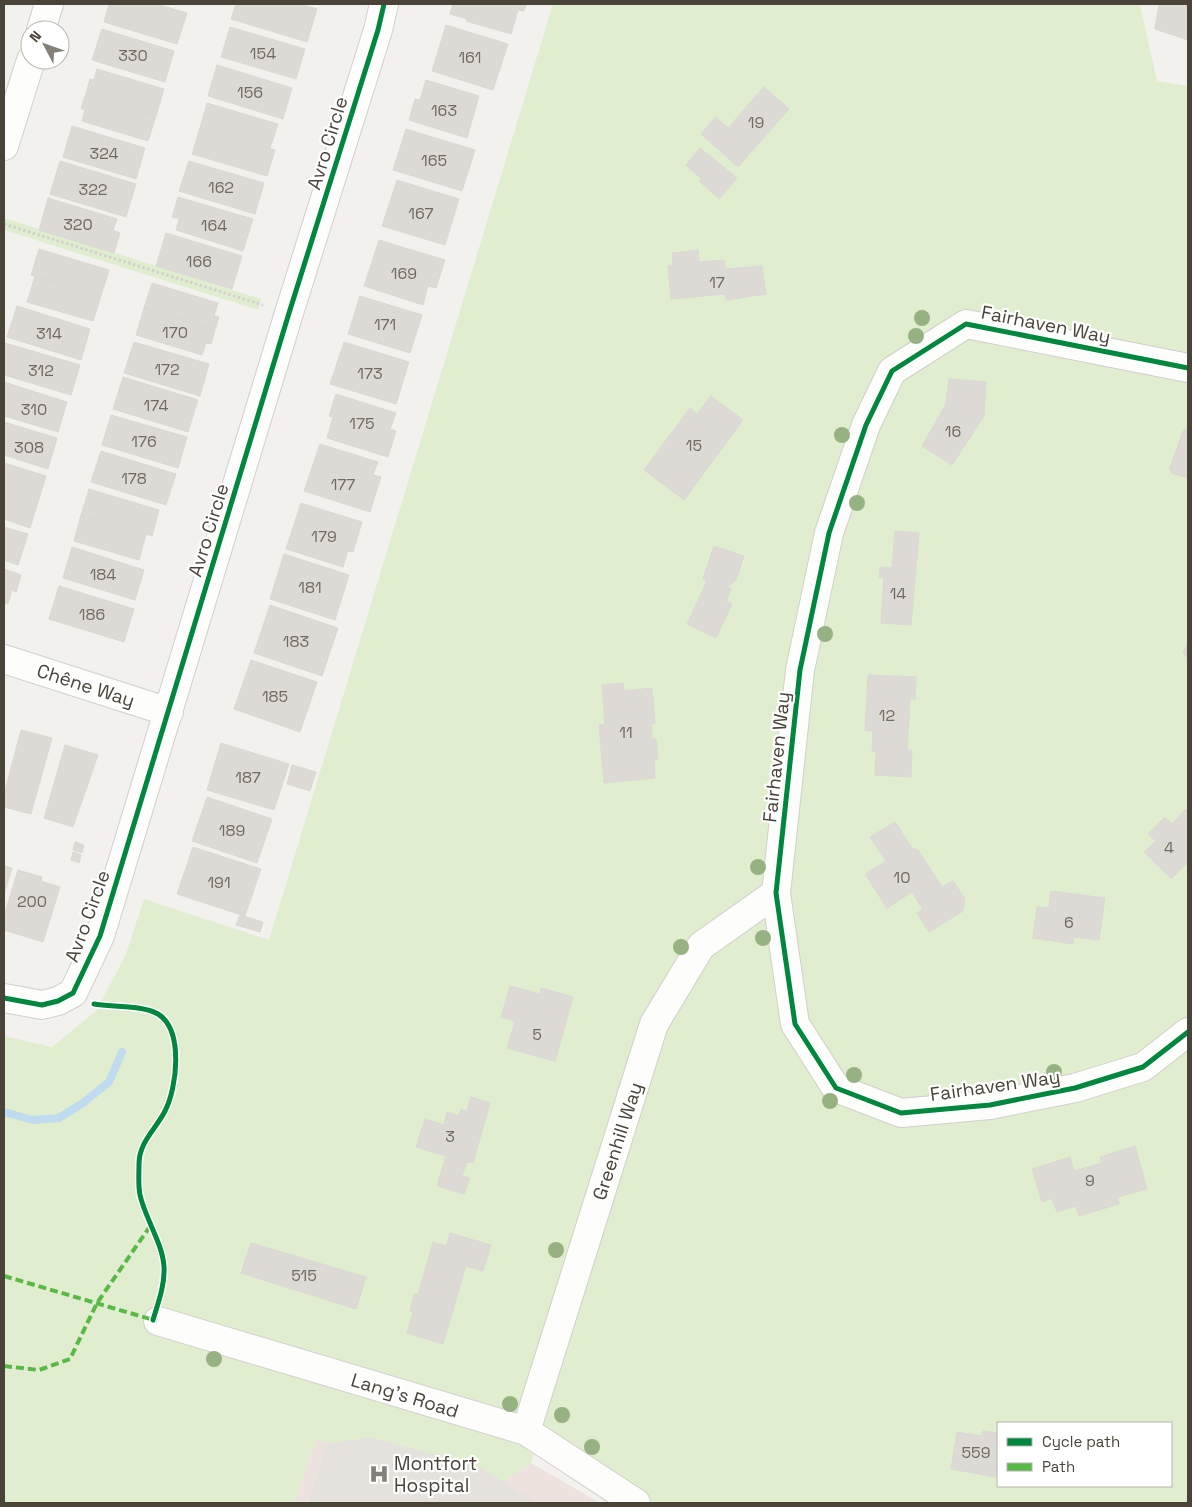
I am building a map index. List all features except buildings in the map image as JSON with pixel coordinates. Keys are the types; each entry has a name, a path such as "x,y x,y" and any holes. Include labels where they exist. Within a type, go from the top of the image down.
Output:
{"street":[{"path":"44,20 49,4"},
{"name":"Avro Circle","path":"4,998 42,1005 58,1001 73,993 100,936 289,313 378,30 384,4"},
{"path":"4,146 28,70"},
{"name":"Fairhaven Way","path":"1188,368 966,324 892,371 866,425 829,533 800,670 776,893 795,1024 836,1088 901,1113 990,1105 1075,1088 1143,1067 1188,1032"},
{"name":"Chêne Way","path":"4,659 169,712"},
{"name":"Greenhill Way","path":"526,1431 654,1024 701,946 776,893"},
{"name":"Lang's Road","path":"158,1321 526,1431 636,1503"}],"path":[{"path":"4,224 289,313"}],"shaded area":[{"name":"Montfort Hospital","path":"370,1437 480,1467 536,1503 309,1503 327,1444"},
{"name":"Montfort Hospital","path":"316,1439 496,1485 531,1463 600,1503 294,1503"}],"green space":[{"path":"553,4 1140,4 1157,81 1188,86 1188,1503 655,1503 542,1430 531,1463 497,1485 316,1439 294,1503 4,1503 4,1036 52,1047 97,1010 126,954 144,899 269,940"},
{"path":"4,218 261,299 258,310 4,230"}],"waterway":[{"path":"4,1112 33,1120 59,1118 83,1103 109,1082 122,1052"}],"marked path":[{"path":"4,1366 39,1370 70,1359 97,1303 151,1225"},
{"path":"4,1276 157,1321"}],"cycle path":[{"path":"4,998 42,1005 58,1001 73,993 100,936 289,313 378,30 384,4"},
{"path":"1188,368 966,324 892,371 866,425 829,533 800,670 776,893 795,1024 836,1088 901,1113 990,1105 1075,1088 1143,1067 1188,1032"},
{"path":"94,1004 144,1009 158,1014 166,1022 172,1033 175,1046 176,1060 173,1088 165,1111 145,1142 139,1164 142,1204 161,1249 164,1267 162,1287 153,1320"}],"place":[{"name":"Montfort Hospital","path":"379,1474"}]}
